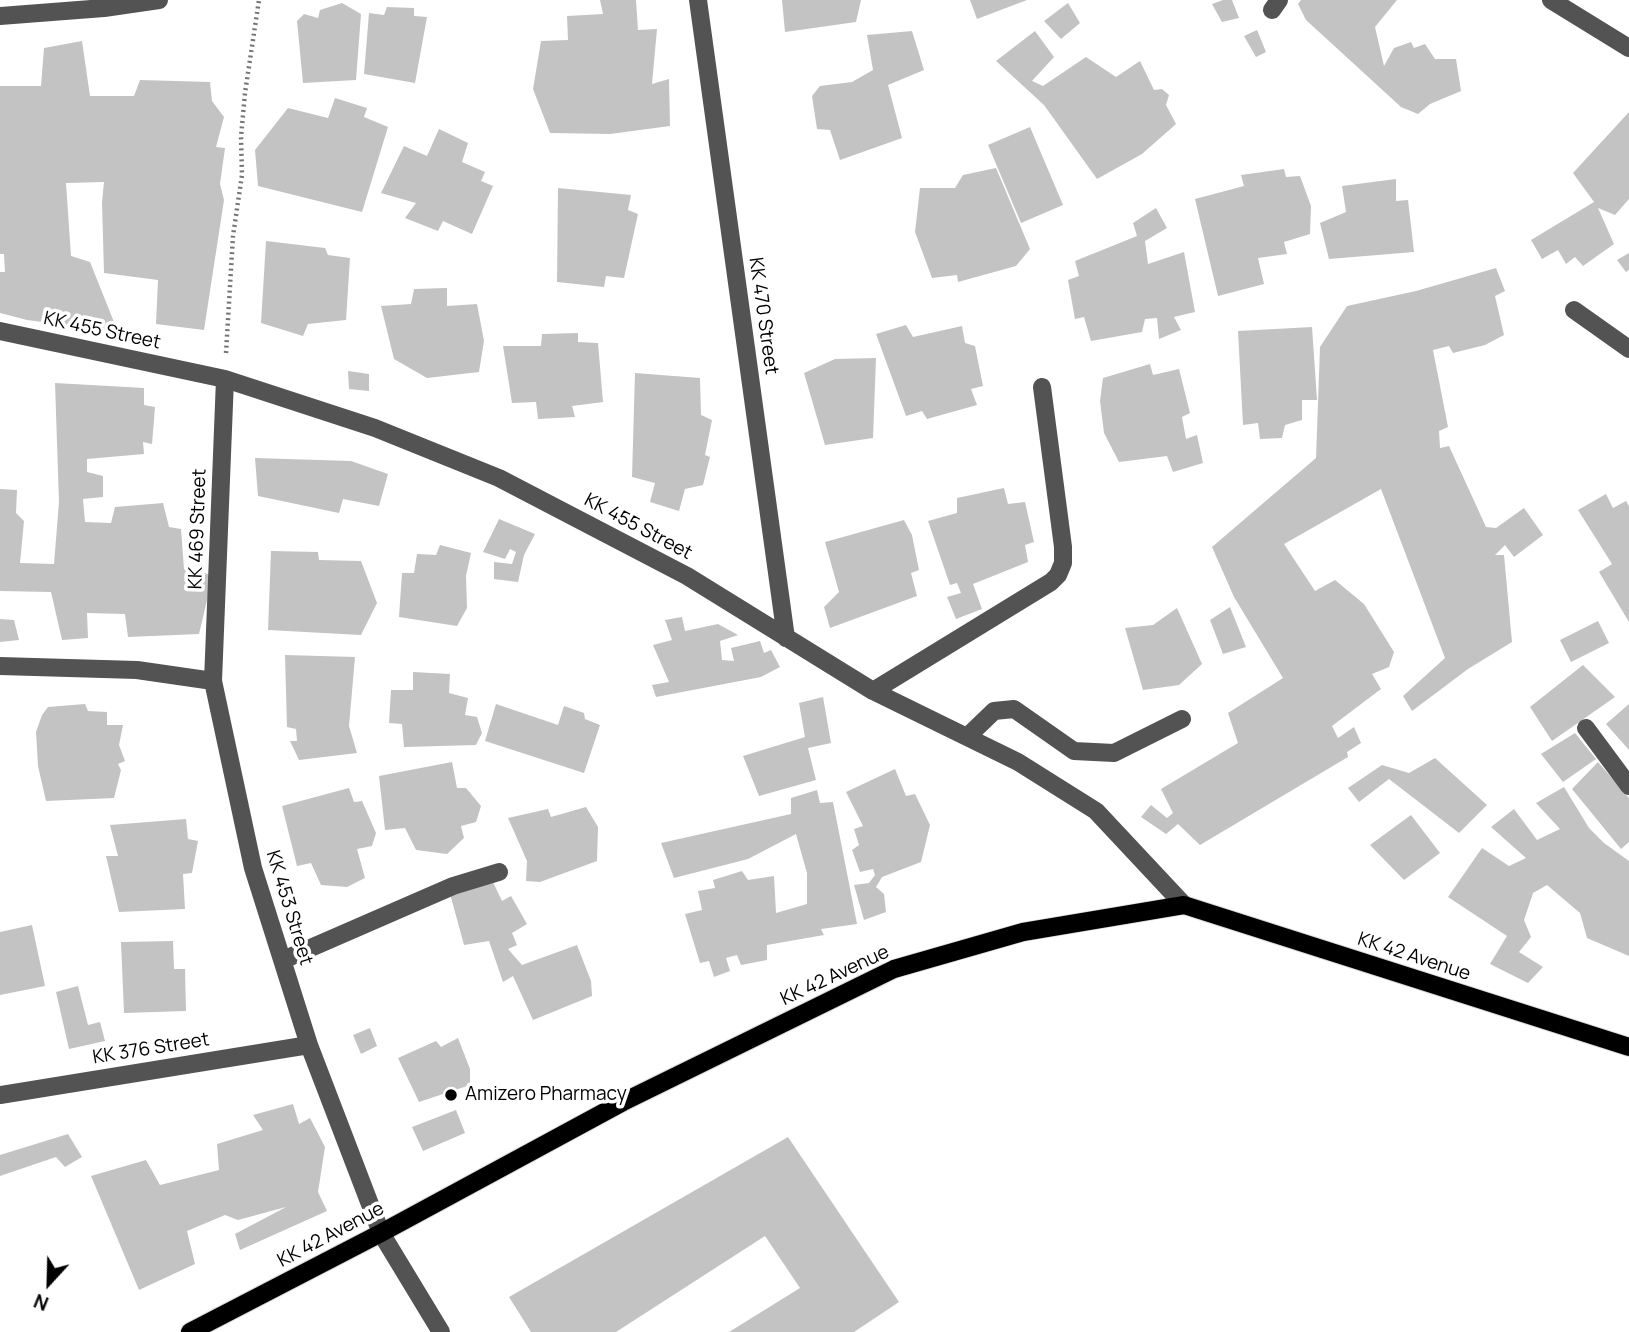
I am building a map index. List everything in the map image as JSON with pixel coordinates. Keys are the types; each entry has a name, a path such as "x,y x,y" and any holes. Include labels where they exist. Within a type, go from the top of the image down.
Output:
{"main road":[{"name":"KK 42 Avenue","path":"190,1332 381,1233 623,1102 894,969 1023,932 1184,905 1629,1047"}],"street":[{"path":"0,16 104,8 159,0"},
{"name":"KK 470 Street","path":"698,0 786,638"},
{"path":"1551,0 1629,48"},
{"path":"1574,310 1629,349"},
{"name":"KK 455 Street","path":"0,331 225,379 375,428 499,478 687,576 873,691 1018,762 1096,811 1184,905"},
{"name":"KK 469 Street","path":"213,681 225,379"},
{"path":"873,691 1051,582 1058,575 1063,563 1063,547 1042,387"},
{"path":"0,666 136,670 213,681"},
{"name":"KK 453 Street","path":"213,681 253,868 309,1045 381,1233 441,1332"},
{"path":"967,737 995,711 1014,709 1074,751 1114,753 1182,719"},
{"path":"1586,728 1629,786"},
{"path":"283,960 453,886 499,872"},
{"name":"KK 376 Street","path":"0,1095 309,1045"}],"path":[{"path":"225,379 233,236 242,175 241,137 259,0"}],"building":[{"path":"600,0 636,0 638,30 657,29 652,84 669,79 670,126 610,134 550,133 533,89 541,41 568,40 567,16 603,14"},
{"path":"782,0 861,0 856,22 785,32"},
{"path":"970,0 1027,0 977,19"},
{"path":"1232,0 1239,18 1222,22 1212,4"},
{"path":"1301,0 1397,0 1375,27 1384,66 1394,48 1411,42 1414,48 1425,44 1435,59 1456,59 1461,91 1430,104 1418,114 1401,107 1306,20 1298,4"},
{"path":"342,3 361,14 356,80 303,83 297,21 304,14 318,18 320,10"},
{"path":"1068,3 1080,23 1061,39 1044,21"},
{"path":"387,7 414,8 414,16 427,17 415,83 364,74 369,13 384,15"},
{"path":"1257,30 1266,52 1256,57 1244,36"},
{"path":"912,31 924,70 888,85 902,138 840,160 830,130 817,129 812,96 820,86 852,82 873,70 867,35"},
{"path":"1035,31 1054,57 1032,81 1043,86 1086,57 1116,77 1140,61 1154,90 1162,89 1169,95 1166,105 1176,124 1142,154 1097,179 1044,105 996,61"},
{"path":"82,41 90,96 134,96 140,80 210,82 212,101 224,117 216,147 225,148 220,184 224,200 204,330 156,324 158,280 104,273 104,182 66,183 71,256 90,262 118,332 27,320 0,313 0,272 5,272 4,254 0,254 0,86 41,86 44,48"},
{"path":"335,98 367,108 364,117 388,127 362,212 258,186 255,150 288,108 328,118"},
{"path":"1629,112 1629,199 1615,215 1598,208 1614,244 1583,266 1575,257 1566,264 1558,250 1542,259 1531,240 1594,202 1573,173"},
{"path":"1030,127 1063,205 1021,223 988,145"},
{"path":"439,129 468,143 462,162 485,172 481,181 493,186 472,234 443,221 438,231 405,218 416,203 381,193 404,146 427,156"},
{"path":"996,168 1030,249 1016,266 958,282 957,275 932,278 915,232 920,188 955,188 963,175"},
{"path":"1284,169 1286,177 1300,176 1311,206 1310,234 1284,242 1287,254 1258,258 1264,284 1218,296 1195,199 1244,186 1241,175"},
{"path":"1396,179 1396,201 1408,200 1414,252 1329,259 1320,223 1346,212 1342,186"},
{"path":"558,188 631,195 628,210 638,214 624,278 606,276 604,287 557,282"},
{"path":"1156,208 1167,228 1145,241 1148,264 1184,252 1195,312 1174,317 1181,330 1159,339 1157,318 1145,319 1142,332 1091,341 1084,317 1075,319 1068,280 1079,276 1075,261 1137,236 1133,223"},
{"path":"266,241 325,248 328,255 350,258 346,320 308,324 303,336 261,323"},
{"path":"1629,253 1629,270 1626,272 1617,260"},
{"path":"1496,268 1505,291 1495,296 1504,335 1485,345 1453,353 1449,346 1433,350 1448,427 1439,431 1440,448 1449,446 1486,527 1496,528 1524,508 1543,535 1514,557 1505,545 1495,555 1504,555 1512,642 1468,669 1412,711 1403,696 1445,658 1381,489 1284,544 1315,591 1335,580 1364,604 1394,652 1389,667 1372,674 1381,689 1332,726 1338,738 1354,727 1361,743 1347,752 1348,757 1200,845 1178,824 1166,834 1141,817 1151,805 1167,818 1173,813 1161,789 1238,743 1228,713 1283,678 1234,597 1212,547 1316,458 1320,347 1347,306 1416,291"},
{"path":"447,288 447,306 477,304 484,341 479,372 427,378 394,359 381,306 411,304 414,289"},
{"path":"906,325 913,337 962,326 965,343 975,346 983,386 971,389 977,405 927,419 922,411 906,416 876,334"},
{"path":"1312,327 1317,400 1302,400 1302,420 1285,425 1282,438 1260,439 1258,423 1243,425 1238,331"},
{"path":"578,333 578,342 598,343 603,402 572,406 575,417 538,419 536,402 512,403 503,346 541,346 542,334"},
{"path":"876,358 873,438 825,445 804,373 835,359"},
{"path":"1150,364 1153,375 1179,369 1190,413 1182,417 1186,439 1197,435 1203,463 1173,472 1167,456 1119,462 1104,433 1100,401 1103,378"},
{"path":"348,371 369,374 369,391 349,389"},
{"path":"635,373 700,378 701,415 712,420 705,455 710,457 703,485 685,489 679,511 650,502 655,483 632,477"},
{"path":"55,383 144,388 144,405 155,407 152,444 143,442 144,454 87,459 87,472 103,476 103,497 83,499 85,522 111,523 115,507 163,503 169,527 181,529 184,569 213,575 199,634 128,637 125,614 87,613 88,638 62,640 51,592 0,591 0,489 17,490 16,513 24,521 20,563 54,564 59,502"},
{"path":"255,458 351,461 388,474 379,506 343,499 339,513 258,496"},
{"path":"1004,488 1008,504 1025,502 1034,542 1025,545 1028,562 973,584 982,609 956,619 947,597 961,593 957,583 950,585 928,521 957,513 957,498"},
{"path":"1606,494 1613,508 1626,501 1629,506 1629,622 1599,572 1612,564 1578,510"},
{"path":"499,519 535,534 524,555 518,582 494,579 494,562 512,564 516,552 510,549 505,559 483,552"},
{"path":"904,520 912,535 919,570 911,573 917,596 830,628 824,607 839,592 825,542"},
{"path":"440,545 471,553 466,576 467,608 457,626 399,617 402,573 414,573 417,554 436,555"},
{"path":"271,551 318,552 319,560 361,561 377,603 361,635 268,630"},
{"path":"1230,607 1246,647 1223,654 1210,620"},
{"path":"1177,608 1202,664 1179,685 1143,690 1125,628 1153,625"},
{"path":"682,617 685,631 718,624 738,635 720,641 722,660 734,661 731,648 760,641 764,653 771,650 780,667 761,677 656,697 652,685 669,682 653,645 672,640 665,620"},
{"path":"0,619 14,620 19,640 0,642"},
{"path":"1598,621 1609,643 1571,662 1560,640"},
{"path":"285,655 355,657 349,726 357,753 299,760 290,741 297,741 296,729 287,727"},
{"path":"1583,665 1615,697 1552,741 1530,707"},
{"path":"413,672 450,674 449,693 468,698 465,715 477,717 482,733 476,745 404,747 402,724 389,723 391,690 413,690"},
{"path":"823,697 831,743 808,748 816,780 759,796 743,756 805,737 799,703"},
{"path":"85,704 88,711 107,712 107,725 123,725 119,745 125,761 118,764 121,770 114,798 46,801 38,766 36,732 42,715 48,707"},
{"path":"496,704 558,725 564,706 584,713 585,719 600,725 584,773 485,741"},
{"path":"1629,704 1629,750 1606,724"},
{"path":"1575,733 1596,759 1563,782 1541,754"},
{"path":"1435,758 1487,805 1459,833 1389,779 1359,802 1348,788 1382,765 1409,773"},
{"path":"452,762 457,788 466,788 481,806 476,822 461,826 464,838 447,854 416,850 405,828 385,830 379,776"},
{"path":"1598,762 1629,798 1629,842 1621,849 1572,789"},
{"path":"895,769 906,796 915,794 930,825 921,862 882,877 876,887 884,894 886,912 864,920 854,885 869,883 875,875 873,869 860,872 852,850 859,845 854,829 863,826 846,792"},
{"path":"1564,787 1589,828 1629,861 1629,956 1587,938 1580,913 1547,885 1533,893 1524,920 1531,937 1519,952 1543,967 1528,983 1490,964 1507,936 1448,897 1482,848 1509,866 1526,858 1491,827 1514,809 1537,840 1560,829 1536,803"},
{"path":"349,788 354,802 362,801 376,833 372,846 357,849 365,878 347,887 321,885 311,863 297,866 282,806"},
{"path":"817,790 820,803 833,802 857,924 821,929 824,935 767,945 767,960 741,965 737,955 726,958 730,971 714,977 709,961 700,963 685,914 702,910 698,891 715,888 713,880 742,871 748,880 774,876 776,913 807,904 807,873 796,834 748,859 674,878 661,843 791,814 791,798"},
{"path":"586,807 598,827 597,861 540,882 526,881 527,861 508,818 548,809 551,817"},
{"path":"1411,815 1440,853 1404,880 1370,845"},
{"path":"186,819 188,839 198,841 192,873 183,874 185,909 119,912 106,856 118,856 110,825"},
{"path":"492,880 502,901 511,896 527,924 512,933 517,945 508,949 522,965 577,945 591,981 592,996 533,1020 513,976 503,982 489,941 464,945 449,890"},
{"path":"32,925 45,986 0,995 0,932"},
{"path":"173,941 174,969 185,969 186,1011 124,1013 121,942"},
{"path":"78,986 88,1025 100,1022 105,1041 69,1049 56,992"},
{"path":"370,1028 377,1046 361,1054 353,1035"},
{"path":"458,1038 470,1069 470,1085 419,1102 398,1058 436,1041 441,1047"},
{"path":"293,1104 299,1124 310,1118 325,1147 318,1192 327,1211 240,1250 235,1234 286,1207 238,1220 225,1215 187,1231 195,1264 139,1290 91,1176 146,1160 160,1185 219,1170 217,1144 263,1130 253,1115"},
{"path":"456,1110 465,1133 423,1151 412,1127"},
{"path":"68,1134 82,1157 65,1167 56,1157 0,1176 0,1155"},
{"path":"788,1137 899,1302 854,1332 729,1332 800,1288 765,1236 616,1332 531,1332 509,1297"}],"place":[{"name":"Amizero Pharmacy","path":"451,1095"}]}
